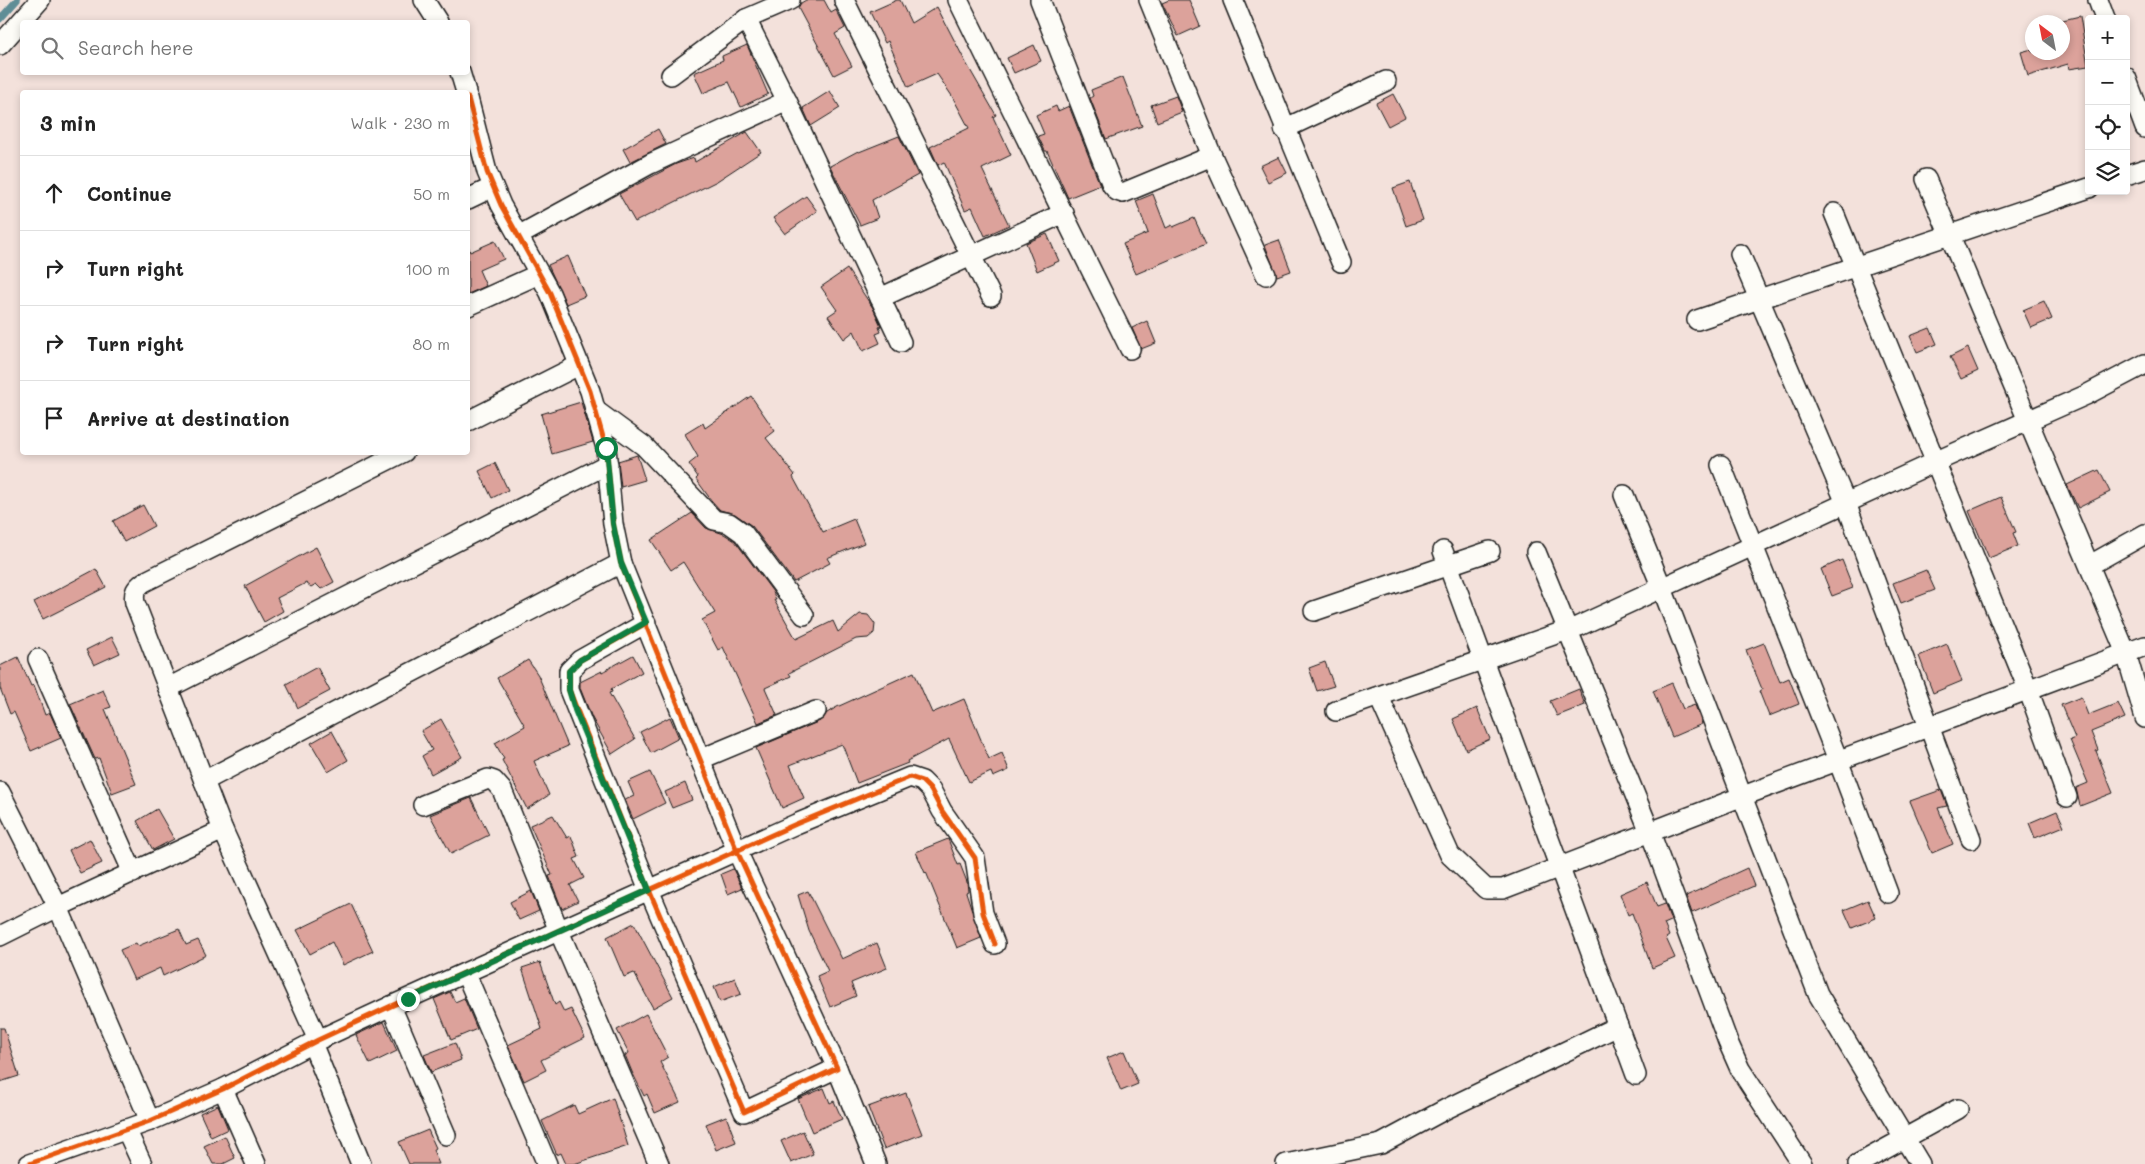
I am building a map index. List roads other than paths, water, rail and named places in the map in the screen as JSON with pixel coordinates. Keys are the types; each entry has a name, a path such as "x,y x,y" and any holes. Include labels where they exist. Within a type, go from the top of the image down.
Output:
{"street":[{"path":"23,20 40,0"},
{"path":"424,0 437,20"},
{"path":"671,75 746,20 790,0"},
{"path":"844,0 991,296"},
{"path":"958,0 1130,349"},
{"path":"1040,0 1112,185 1117,191 1123,193 1133,190 1212,156"},
{"path":"1149,0 1212,156 1266,275"},
{"path":"1232,0 1284,129 1341,262"},
{"path":"2098,0 2104,15"},
{"path":"746,20 787,101 901,342"},
{"path":"0,46 20,23"},
{"path":"461,75 465,90"},
{"path":"1284,129 1386,81"},
{"path":"2130,88 2145,128"},
{"path":"518,236 650,164 787,101"},
{"path":"470,106 484,164 493,188 550,293 595,410 606,448 613,524 621,563 737,851 837,1068 876,1164"},
{"path":"2130,174 2145,169"},
{"path":"1926,179 2126,653 2145,718"},
{"path":"470,198 493,188"},
{"path":"1697,320 2085,189"},
{"path":"880,298 1064,213"},
{"path":"1834,213 1937,461 2028,689 2067,797"},
{"path":"1740,254 1846,503 1971,839"},
{"path":"470,305 539,274"},
{"path":"1336,711 1569,630 1937,461 2086,395 2145,364"},
{"path":"470,420 579,365"},
{"path":"595,410 644,446 714,520 729,523 742,533 804,615"},
{"path":"361,1164 315,1042 223,830 133,594 144,582 398,455"},
{"path":"168,688 608,464"},
{"path":"1721,465 1838,760 1888,893"},
{"path":"1624,495 1743,796 1818,994 1920,1164"},
{"path":"2090,565 2145,534"},
{"path":"1314,611 1446,559 1490,551"},
{"path":"1536,552 1650,832 1728,1042 1740,1068 1802,1164"},
{"path":"1446,559 1636,1075"},
{"path":"204,781 621,563"},
{"path":"646,622 580,660 569,671 569,686 575,710 649,890 744,1112 837,1068"},
{"path":"1379,697 1450,855 1486,889 1503,889 1838,760 2145,646"},
{"path":"38,659 133,873"},
{"path":"700,759 816,711"},
{"path":"35,1163 150,1121 223,1089 315,1042 392,1006 737,851 910,777 922,781 931,790 942,811 974,858 983,913 995,944"},
{"path":"423,805 488,779 494,781 502,790 559,931 659,1164"},
{"path":"0,792 58,907 150,1121"},
{"path":"0,936 223,830"},
{"path":"466,974 547,1164"},
{"path":"392,1006 446,1135"},
{"path":"1286,1164 1381,1144 1455,1105 1618,1026"},
{"path":"223,1089 256,1164"},
{"path":"1858,1164 1905,1140 1958,1109"},
{"path":"126,1129 142,1164"}],"waterway":[{"path":"0,19 17,0"}]}
